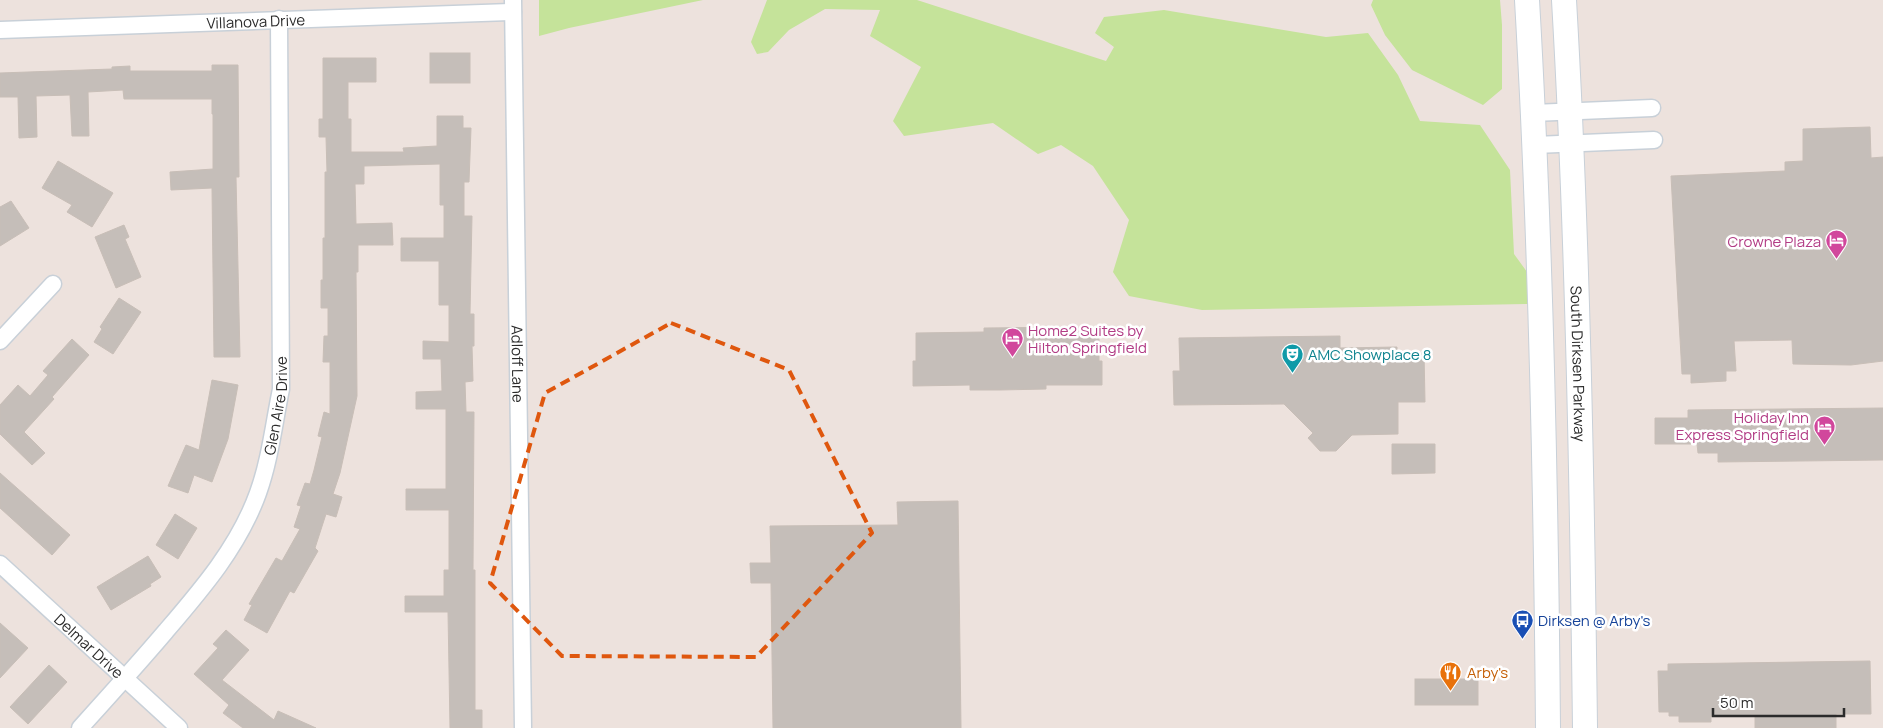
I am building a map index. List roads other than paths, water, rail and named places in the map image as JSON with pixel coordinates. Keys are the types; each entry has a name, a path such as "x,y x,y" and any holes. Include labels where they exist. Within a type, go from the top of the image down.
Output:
{"main road":[{"path":"1527,0 1535,145 1543,390 1548,728"},
{"name":"South Dirksen Parkway","path":"1564,0 1572,143 1579,355 1585,728"}],"street":[{"name":"Villanova Drive","path":"0,30 279,19 513,6"},
{"name":"Adloff Lane","path":"513,6 523,728"},
{"name":"Glen Aire Drive","path":"80,728 206,585 238,537 258,493 281,389 279,19"},
{"path":"1533,113 1652,108"},
{"path":"1535,145 1654,140"},
{"path":"0,342 53,284"},
{"name":"Delmar Drive","path":"0,564 179,728"}],"place":[{"name":"Crowne Plaza","path":"1837,260"},
{"name":"Home2 Suites by Hilton Springfield","path":"1012,358"},
{"name":"AMC Showplace 8","path":"1292,373"},
{"name":"Holiday Inn Express Springfield","path":"1825,445"},
{"name":"Dirksen @ Arby's","path":"1522,639"},
{"name":"Arby's","path":"1451,691"}]}
